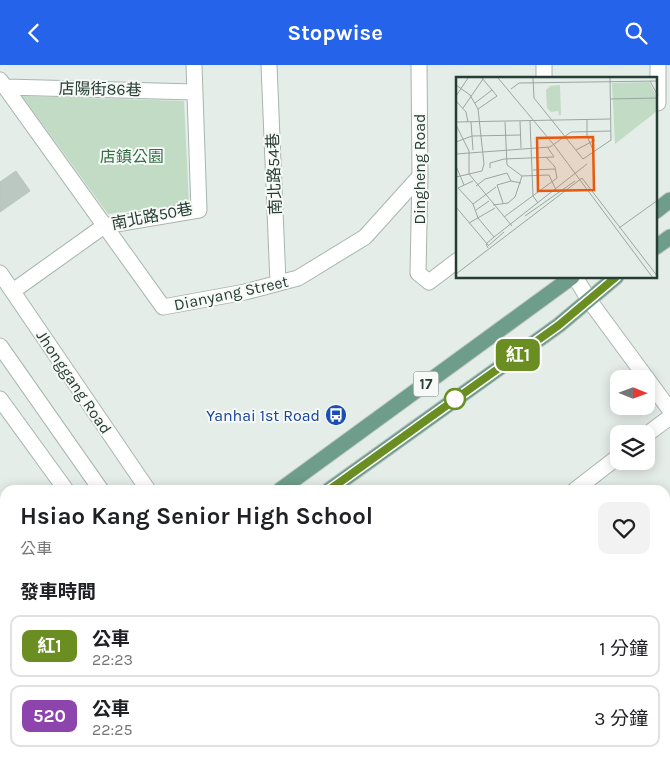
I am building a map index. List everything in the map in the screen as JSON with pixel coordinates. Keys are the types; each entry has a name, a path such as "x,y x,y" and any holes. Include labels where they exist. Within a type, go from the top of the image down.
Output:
{"main road":[{"path":"658,209 670,200"},
{"path":"658,246 670,237"},
{"name":"17","path":"287,485 571,279"},
{"name":"17","path":"336,485 559,325 614,279"}],"street":[{"name":"南北路50巷","path":"13,291 104,225 199,210 194,65"},
{"name":"南北路54巷","path":"269,65 278,283"},
{"name":"Dingheng Road","path":"419,65 420,176 418,273 429,282 456,262"},
{"path":"658,65 658,103"},
{"name":"店陽街86巷","path":"2,84 195,91"},
{"name":"Dianyang Street","path":"2,84 163,307 245,292 298,278 365,237 420,176"},
{"name":"Jhonggang Road","path":"0,273 145,485"},
{"path":"575,279 670,410"},
{"path":"0,346 97,485"},
{"path":"0,399 62,485"},
{"path":"655,428 670,417"},
{"path":"581,485 610,463"}],"green space":[{"name":"店鎮公園","path":"22,96 184,101 189,204 108,214"}],"building":[{"path":"16,171 30,191 0,212 0,182"}],"bus line":[{"name":"紅1","path":"336,485 559,325 614,279"}],"place":[{"name":"Yanhai 1st Road","path":"336,415"}]}
